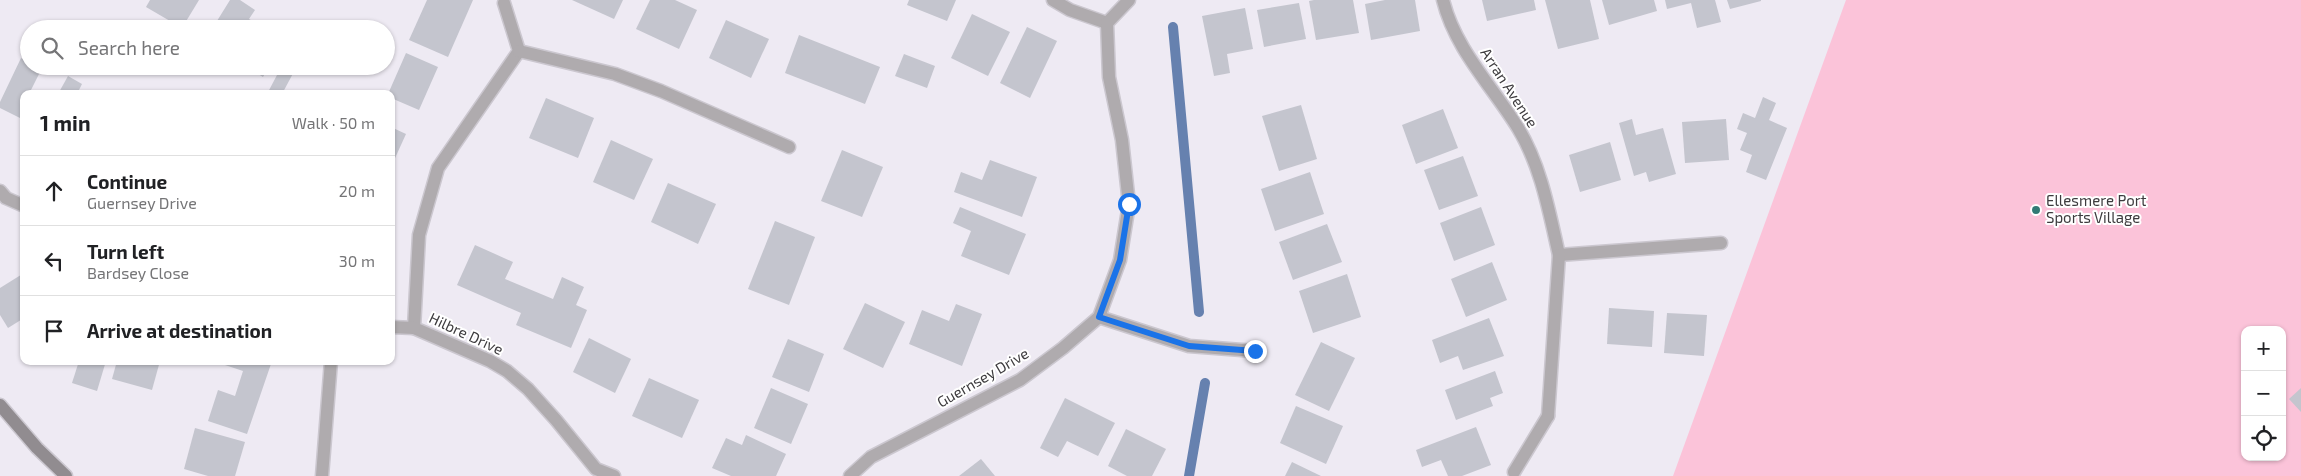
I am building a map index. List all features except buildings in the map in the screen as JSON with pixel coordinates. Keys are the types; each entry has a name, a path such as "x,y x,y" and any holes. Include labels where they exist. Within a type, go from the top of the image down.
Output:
{"street":[{"path":"1053,0 1070,10 1107,23 1129,0"},
{"name":"Arran Avenue","path":"1443,0 1448,20 1479,74 1518,128 1536,166 1559,254 1548,416 1514,472"},
{"path":"504,3 519,51 615,74 661,91 790,147"},
{"name":"Guernsey Drive","path":"850,476 871,458 1020,380 1063,348 1099,317 1120,260 1129,204 1122,140 1109,77 1107,23"},
{"name":"Hilbre Drive","path":"519,51 438,168 419,235 414,328 490,361 507,371 545,408 596,469 614,476"},
{"path":"2,197 20,204"},
{"path":"1559,254 1721,243"},
{"path":"1099,317 1189,346 1255,351"},
{"path":"395,327 414,328"},
{"path":"322,476 331,365"},
{"path":"0,404 38,448 66,476"}],"shaded area":[{"name":"Ellesmere Port Sports Village","path":"1846,0 2301,0 2301,476 1673,476"}],"waterway":[{"path":"1173,27 1199,312"},
{"path":"1189,476 1205,383"}],"place":[{"name":"Ellesmere Port Sports Village","path":"2036,210"}],"route":[{"path":"1129,204 1120,260 1099,317 1189,346 1255,351"}]}
